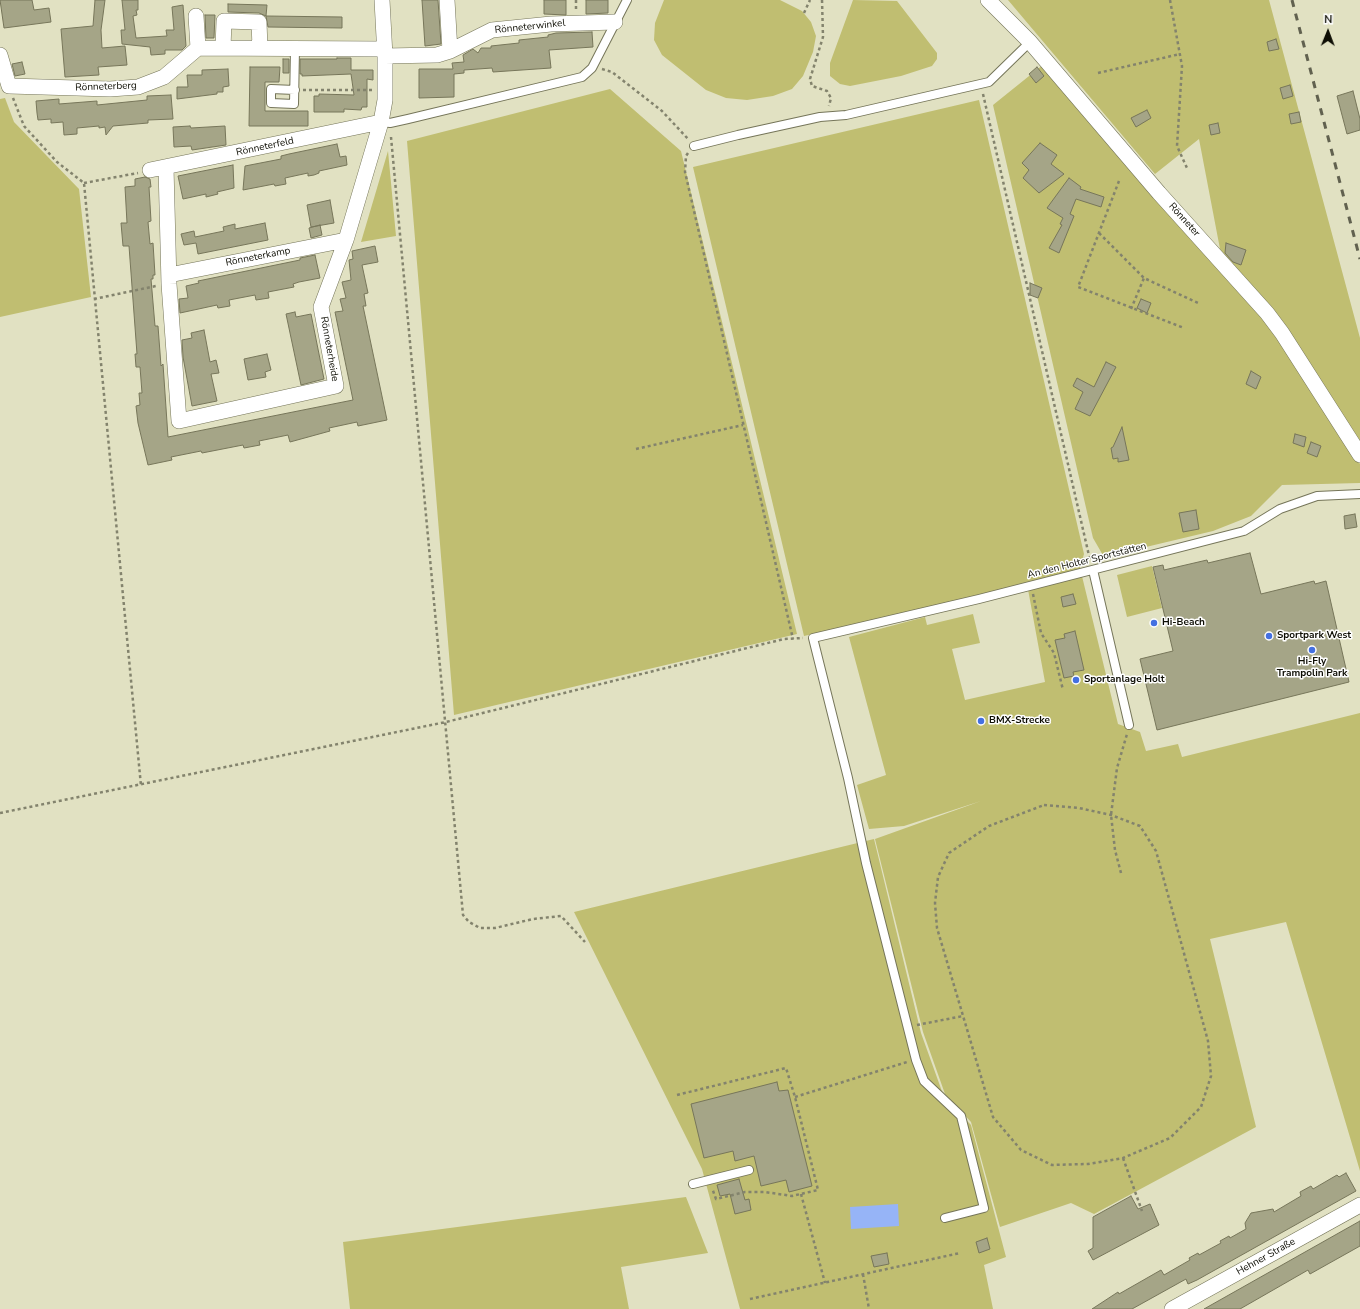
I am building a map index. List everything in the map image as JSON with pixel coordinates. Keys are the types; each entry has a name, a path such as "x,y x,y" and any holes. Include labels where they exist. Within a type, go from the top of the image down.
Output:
{"street":[{"name":"Rönneterheide","path":"169,279 179,421 336,386 321,307 346,240 385,123 385,53 382,0"},
{"path":"446,0 450,51"},
{"name":"Rönneter","path":"988,0 1030,42 1267,313 1282,333 1360,455"},
{"path":"196,16 198,48 260,48 385,53"},
{"path":"223,48 224,21 259,22 260,48"},
{"name":"Rönneterwinkel","path":"385,53 437,54 450,51 492,30 551,24 615,22"},
{"name":"Rönneterberg","path":"9,86 110,89 138,87 164,77 198,48"},
{"path":"0,55 9,86"},
{"name":"Rönneterfeld","path":"150,170 385,123"},
{"path":"166,168 169,279"},
{"name":"Rönneterkamp","path":"169,279 346,240"},
{"name":"Hehner Straße","path":"1172,1309 1360,1205"}],"lane":[{"path":"385,123 582,77 592,68 627,0"},
{"path":"694,146 820,117 846,116 989,82 1030,42"},
{"path":"295,49 295,90"},
{"name":"An den Holter Sportstätten","path":"813,638 1031,586 1244,531 1280,509 1317,496 1360,494"},
{"path":"1093,570 1130,726"},
{"path":"813,638 848,778 866,863 916,1060 924,1081 961,1116 984,1208 945,1218"},
{"path":"693,1184 749,1170"}],"path":[{"path":"804,13 810,0"},
{"path":"820,117 830,106 831,98 827,91 812,86 810,80 823,37 822,0"},
{"path":"1170,0 1182,66 1177,146 1187,168"},
{"path":"1098,73 1180,54"},
{"path":"592,68 612,72 662,111 694,146 686,156 684,172 793,639"},
{"path":"980,83 1093,570"},
{"path":"9,86 24,126 57,162 84,183 140,786"},
{"path":"295,90 385,90"},
{"path":"385,123 446,722 463,915 468,922 480,928 495,928 533,919 561,916 585,942"},
{"path":"84,183 150,170"},
{"path":"1119,181 1078,287 1131,309 1184,328"},
{"path":"1099,233 1144,278 1198,303"},
{"path":"1131,309 1144,278"},
{"path":"94,299 169,279"},
{"path":"636,449 743,425"},
{"path":"1031,586 1041,633 1054,653 1063,690"},
{"path":"0,813 140,786 446,722 784,640 813,638"},
{"path":"1121,873 1115,850 1111,815 1117,768 1130,726"},
{"path":"1044,805 1079,808 1111,815 1140,826 1156,850 1208,1041 1211,1076 1201,1107 1170,1138 1123,1158 1088,1164 1052,1165 1021,1150 993,1117 937,928 935,903 938,877 949,853 989,826 1044,805"},
{"path":"907,1027 963,1016"},
{"path":"795,1097 916,1060"},
{"path":"677,1095 786,1068 795,1097 818,1190 792,1196 765,1192 745,1192 716,1199 710,1180"},
{"path":"1123,1158 1142,1211"},
{"path":"801,1194 825,1283"},
{"path":"750,1299 960,1253"},
{"path":"862,1274 869,1309"}],"shaded area":[{"path":"664,0 780,0 802,11 811,22 816,36 813,52 803,76 792,89 773,96 747,100 726,98 706,90 662,55 654,40 655,23"},
{"path":"853,0 897,1 937,53 937,59 932,66 901,76 850,86 840,84 830,76 830,63"},
{"path":"1008,0 1269,0 1360,338 1360,444 1220,249 1199,139 1155,174"},
{"path":"1044,64 1276,335 1360,464 1360,483 1282,485 1251,516 1213,531 1104,557 1093,538 993,105"},
{"path":"610,89 681,151 797,634 454,715 407,141"},
{"path":"5,98 14,122 79,189 91,297 0,317 0,99"},
{"name":"Sportanlage Holt","path":"979,100 1084,554 1080,568 1118,724 1140,732 1146,751 1178,744 1182,757 1360,713 1360,1171 1286,922 1210,939 1256,1127 1094,1214 1071,1203 1000,1227 971,1122 945,1094 923,1032 875,839 981,801 904,826 869,829 857,785 886,775 849,637 925,617 927,625 973,614 980,643 952,649 965,700 1045,682 1027,584 804,636 693,167"},
{"path":"388,151 396,236 361,242"},
{"path":"1152,566 1162,608 1127,617 1117,575"},
{"path":"874,839 921,1033 944,1097 971,1125 1006,1257 984,1265 993,1309 740,1309 702,1169 574,912"},
{"path":"686,1197 708,1253 621,1267 629,1309 350,1309 343,1242"}],"water":[{"path":"898,1204 899,1226 851,1229 850,1207"}],"building":[{"path":"0,0 32,0 34,10 49,8 51,22 4,28"},
{"path":"95,0 105,0 101,30 102,48 125,46 127,65 98,67 99,75 65,77 61,29 93,26"},
{"path":"122,0 138,0 138,10 136,10 137,15 133,16 136,38 167,36 166,30 174,30 172,7 183,5 186,46 182,50 165,50 165,54 151,55 150,47 122,44 121,30 125,30"},
{"path":"422,0 438,0 441,44 425,46"},
{"path":"544,0 566,0 566,15 544,14"},
{"path":"586,0 608,0 608,13 586,14"},
{"path":"228,4 267,5 266,16 259,13 228,12"},
{"path":"205,15 215,15 214,38 206,38"},
{"path":"266,16 342,17 342,28 268,27"},
{"path":"592,32 593,47 549,50 551,68 493,72 492,68 464,70 464,73 454,74 454,97 419,98 419,69 453,69 452,63 464,62 463,55 473,49 478,53 481,48 491,48 491,46 519,43 519,40 548,37 548,35 556,33"},
{"path":"1276,39 1279,49 1269,51 1267,42"},
{"path":"351,58 351,70 373,70 373,80 367,79 367,107 362,107 361,110 344,109 344,112 314,112 314,96 319,96 319,94 354,95 351,74 302,76 302,74 300,74 300,59"},
{"path":"283,59 289,59 289,73 283,73"},
{"path":"22,62 25,74 15,76 12,64"},
{"path":"250,67 280,67 279,82 265,82 265,111 308,111 308,126 249,126"},
{"path":"1037,67 1044,76 1036,83 1029,74"},
{"path":"228,69 229,86 223,87 223,92 177,99 177,87 188,87 187,75 202,75 202,70"},
{"path":"1290,85 1293,96 1283,99 1280,88"},
{"path":"1353,91 1360,119 1360,130 1347,134 1337,96"},
{"path":"171,95 173,119 148,120 148,123 113,126 106,135 105,127 99,128 99,126 77,128 77,134 64,135 63,122 51,123 51,119 38,120 36,101 59,99 59,104 97,101 97,105 147,100 147,96"},
{"path":"1147,110 1151,118 1136,127 1131,118"},
{"path":"1299,112 1301,122 1291,124 1289,114"},
{"path":"1218,123 1220,133 1211,135 1209,125"},
{"path":"190,126 191,128 225,126 226,145 192,150 191,146 174,147 173,127"},
{"path":"1040,143 1057,155 1051,164 1064,174 1039,193 1023,178 1029,170 1022,163"},
{"path":"337,144 340,157 346,156 347,165 319,171 319,173 314,175 308,176 308,173 285,178 286,184 275,186 274,184 243,190 245,166 281,159 281,156"},
{"path":"233,165 234,188 217,192 218,194 206,197 206,194 183,199 178,176"},
{"path":"145,177 150,179 151,187 149,187 151,221 148,222 150,244 153,243 155,275 153,275 153,279 151,279 155,326 158,326 161,366 163,364 168,437 353,400 335,312 343,311 340,299 346,298 342,282 351,280 349,260 353,259 352,251 375,246 378,262 362,265 368,293 364,294 366,306 363,306 387,420 358,426 357,422 329,428 330,431 290,442 288,435 259,441 260,445 244,448 243,445 202,453 201,451 171,457 172,460 148,465 138,423 136,406 140,405 139,393 142,393 140,367 136,367 135,354 137,354 129,246 123,246 121,223 127,223 125,187 135,186 135,179"},
{"path":"1069,178 1081,187 1080,189 1104,197 1101,207 1076,199 1070,214 1074,216 1059,253 1049,248 1062,225 1060,224 1063,218 1047,208"},
{"path":"330,200 334,223 311,227 307,205"},
{"path":"265,223 268,240 198,254 196,243 184,245 181,234 194,231 195,237 224,231 223,227 235,224 235,229"},
{"path":"320,225 322,235 311,238 309,228"},
{"path":"1226,243 1246,250 1241,265 1233,262 1225,253"},
{"path":"315,255 320,278 293,284 294,287 268,292 269,298 256,300 255,295 229,300 230,306 218,308 217,305 180,313 179,299 188,298 186,286 199,283 198,281 300,260 300,258"},
{"path":"1030,283 1042,288 1038,298 1030,295"},
{"path":"1141,299 1151,303 1147,313 1137,308"},
{"path":"295,312 296,317 311,314 324,379 301,385 286,314"},
{"path":"204,330 210,362 216,360 219,373 211,374 217,401 192,406 183,357 182,340 192,338 191,333"},
{"path":"267,354 271,370 265,372 266,377 248,380 244,359"},
{"path":"1106,362 1116,367 1090,416 1075,409 1083,392 1073,386 1077,378 1094,387"},
{"path":"1251,371 1261,377 1256,389 1246,384"},
{"path":"1122,427 1129,460 1118,462 1118,458 1113,459 1111,448 1113,447"},
{"path":"1295,434 1306,437 1304,447 1293,443"},
{"path":"1311,442 1321,446 1317,457 1307,453"},
{"path":"1196,510 1199,529 1183,532 1179,513"},
{"path":"1355,514 1357,527 1345,529 1344,516"},
{"name":"Sportpark West","path":"1250,553 1261,594 1314,581 1315,584 1326,581 1349,682 1157,730 1140,659 1173,651 1153,567 1163,565 1164,570 1207,560 1208,563"},
{"path":"1073,594 1076,604 1063,607 1061,597"},
{"path":"1075,631 1084,670 1073,672 1074,676 1064,678 1055,640 1065,638 1064,634"},
{"path":"777,1082 779,1091 788,1090 812,1186 789,1192 786,1180 761,1186 754,1156 735,1161 733,1151 704,1158 691,1104"},
{"path":"1346,1173 1356,1191 1197,1280 1188,1284 1186,1279 1132,1309 1092,1309 1118,1292 1119,1294 1161,1270 1164,1275 1190,1260 1189,1258 1198,1253 1199,1255 1221,1243 1220,1241 1229,1236 1230,1238 1246,1229 1245,1223 1251,1213 1273,1209 1274,1212 1301,1196 1300,1192 1311,1186 1313,1189 1337,1175 1339,1177"},
{"path":"739,1179 745,1200 749,1199 751,1210 735,1214 730,1194 720,1196 717,1185"},
{"path":"1131,1196 1138,1209 1150,1204 1159,1225 1093,1260 1088,1251 1093,1248 1093,1217"},
{"path":"1360,1221 1360,1246 1310,1274 1308,1270 1240,1309 1204,1309"},
{"path":"987,1238 990,1249 979,1253 976,1242"},
{"path":"887,1253 889,1264 874,1267 871,1256"}],"railway":[{"path":"1292,0 1360,259"}],"place":[{"name":"Hi-Beach","path":"1154,623"},
{"name":"Sportpark West","path":"1269,636"},
{"name":"Hi-Fly Trampolin Park","path":"1312,650"},
{"name":"Sportanlage Holt","path":"1076,680"},
{"name":"BMX-Strecke","path":"981,721"}]}
